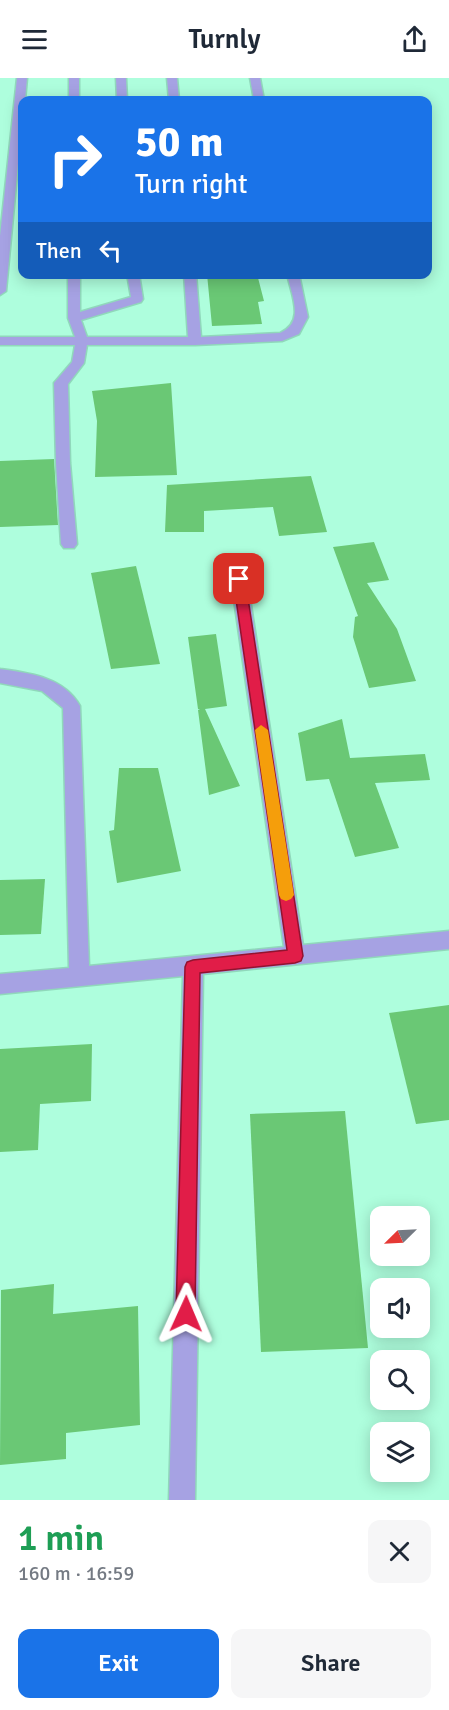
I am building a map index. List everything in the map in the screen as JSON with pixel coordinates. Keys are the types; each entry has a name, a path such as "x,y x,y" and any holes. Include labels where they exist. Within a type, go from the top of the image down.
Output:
{"street":[{"path":"20,96 22,78"},
{"path":"74,78 74,96"},
{"path":"120,78 122,96"},
{"path":"172,78 174,96"},
{"path":"255,78 258,96"},
{"path":"0,291 18,117"},
{"path":"69,544 63,463 62,383 78,363 82,340 74,318 74,279"},
{"path":"74,318 137,299 134,279"},
{"path":"190,279 195,341"},
{"path":"0,341 195,341 282,337 295,331 302,317 294,279"},
{"path":"239,579 295,956"},
{"path":"0,676 41,682 63,693 71,706 79,977"},
{"path":"0,984 193,967 449,940"},
{"path":"182,1500 193,967"}],"building":[{"path":"207,279 258,279 264,301 258,302 262,324 212,326"},
{"path":"171,383 177,475 95,477 97,421 92,391"},
{"path":"54,459 58,525 0,527 0,461"},
{"path":"311,476 327,532 279,536 273,507 204,511 204,532 165,532 167,485"},
{"path":"374,542 389,580 367,583 397,629 416,681 369,688 353,637 355,617 358,616 333,547"},
{"path":"136,566 160,664 111,669 91,573"},
{"path":"216,634 227,706 205,709 240,786 209,795 198,710 200,709 198,709 188,637"},
{"path":"342,719 350,758 425,754 430,780 375,783 399,848 355,857 329,779 306,781 298,733"},
{"path":"119,768 158,768 181,871 117,883 109,831 114,830"},
{"path":"45,879 41,934 0,935 0,880"},
{"path":"449,1005 449,1120 416,1124 389,1013"},
{"path":"92,1044 91,1101 40,1104 38,1150 0,1152 0,1049"},
{"path":"345,1111 368,1348 261,1352 250,1114"},
{"path":"54,1284 53,1314 138,1306 140,1425 66,1433 66,1459 0,1465 1,1290"}],"slow traffic":[{"path":"261,730 286,895"}],"route":[{"path":"186,1314 193,967 295,956 239,579"}]}
